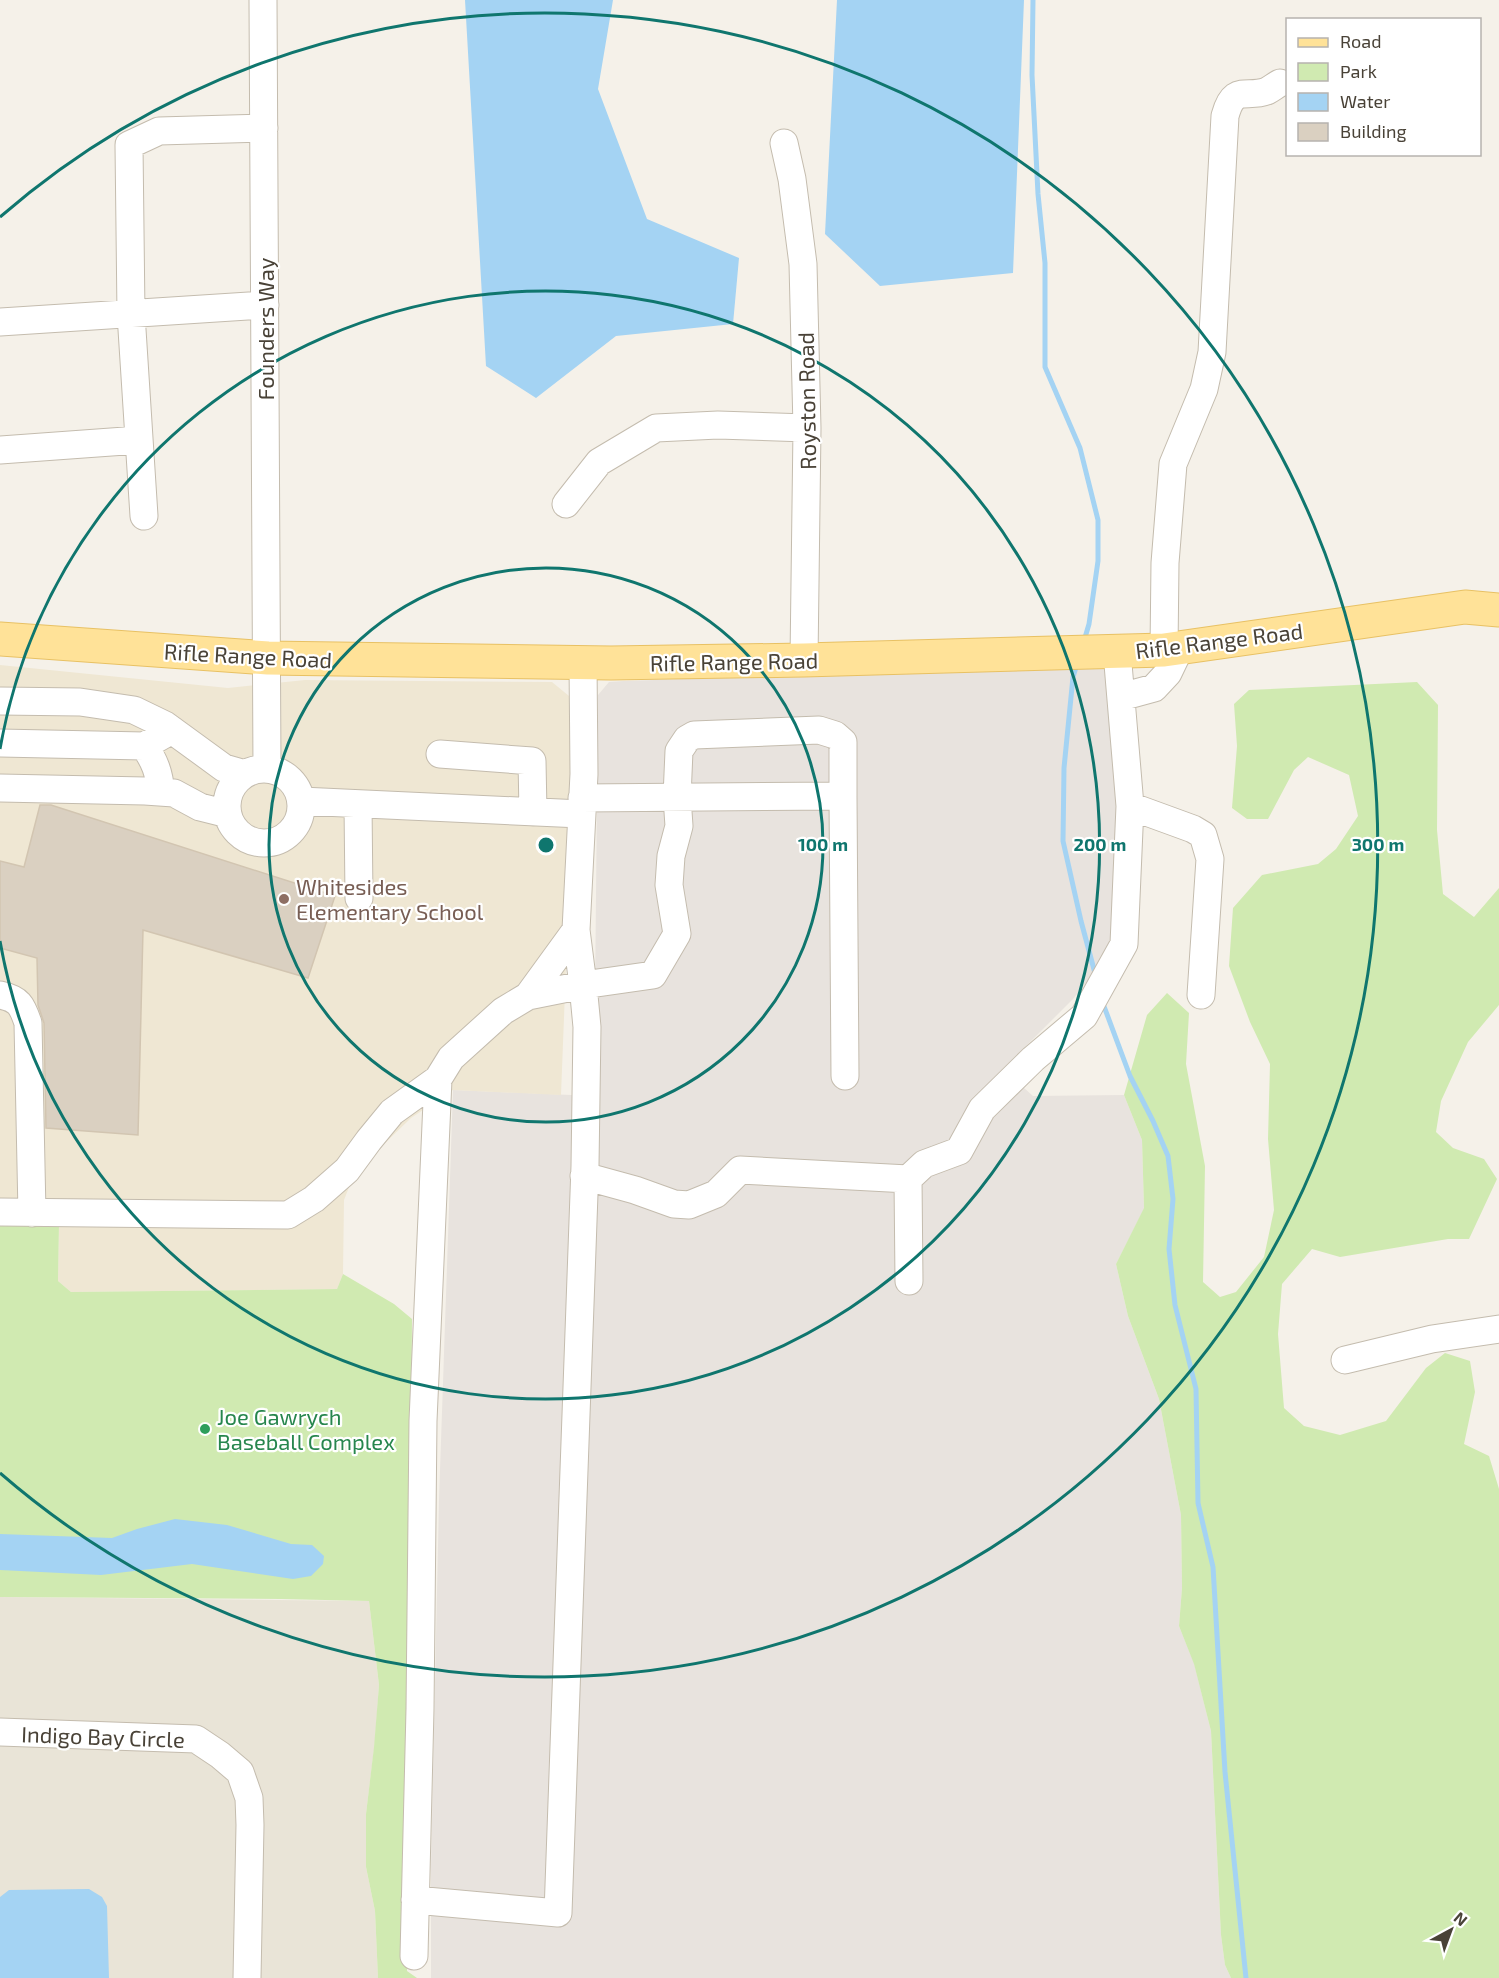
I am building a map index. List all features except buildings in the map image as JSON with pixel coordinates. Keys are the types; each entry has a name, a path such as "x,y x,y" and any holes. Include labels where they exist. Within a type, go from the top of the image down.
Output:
{"main road":[{"name":"Rifle Range Road","path":"1465,607 1499,592"},
{"name":"Rifle Range Road","path":"0,639 268,658 583,662 804,660 1172,649 1465,607 1499,610"}],"street":[{"name":"Founders Way","path":"256,771 268,658 263,0"},
{"path":"1121,697 1154,688 1168,673 1172,649 1165,563 1173,464 1204,389 1212,352 1225,116 1229,104 1241,93 1266,92 1280,82"},
{"path":"144,516 131,314 129,145 159,131 264,128"},
{"name":"Royston Road","path":"784,143 792,179 803,264 807,428 804,660"},
{"path":"0,322 265,305"},
{"path":"566,504 599,462 656,428 718,426 807,428"},
{"path":"0,450 139,440"},
{"path":"584,1176 674,1204 689,1205 716,1194 740,1170 908,1179 924,1164 959,1151 982,1109 1033,1059 1084,1016 1124,944 1130,806 1117,652"},
{"path":"415,1900 558,1913 584,1176 587,1027 576,930 584,774 583,662"},
{"path":"0,701 80,702 134,710 172,730 224,768 279,772 297,789 301,801 300,814 295,825 287,835 276,841 263,843 251,841 232,825 228,814 229,791 236,781 256,771"},
{"path":"0,743 144,746 172,730"},
{"path":"0,1212 288,1215 314,1199 347,1170 392,1112 438,1079 451,1058 503,1011 528,996 653,975 677,934 669,885 671,856 679,826 677,797 680,751 687,739 694,735 819,730 835,735 843,742 845,1076"},
{"path":"144,746 154,760 161,792"},
{"path":"440,754 532,761 533,812"},
{"path":"0,788 174,793 200,807 228,814"},
{"path":"301,801 533,812 677,797 843,796"},
{"path":"358,804 359,898"},
{"path":"1130,806 1193,829 1203,836 1210,859 1201,994"},
{"path":"528,996 576,930"},
{"path":"0,995 13,998 23,1008 28,1023 32,1213"},
{"path":"414,1956 420,1709 423,1421 438,1079"},
{"path":"908,1179 909,1281"},
{"path":"1345,1360 1432,1339 1499,1329"},
{"name":"Indigo Bay Circle","path":"0,1732 196,1739 240,1772 249,1798 250,1825 247,1978"}],"shaded area":[{"name":"Whitesides Elementary School","path":"0,665 228,688 305,680 552,682 569,696 576,709 561,1095 453,1090 411,1118 355,1172 344,1200 343,1274 337,1289 71,1292 58,1281 59,1225 0,1226"},
{"path":"1103,666 1113,675 1118,915 1106,958 1073,999 1003,1069 1033,1096 1124,1095 1142,1140 1144,1209 1116,1264 1128,1316 1159,1399 1181,1515 1182,1588 1179,1626 1194,1663 1211,1731 1221,1935 1225,1965 1231,1978 431,1978 431,1865 439,1500 453,1090 594,1096 598,695 609,682 623,681"},
{"path":"0,1597 369,1601 379,1685 366,1814 366,1867 375,1911 378,1978 0,1978"}],"green space":[{"path":"1417,682 1438,705 1437,830 1443,894 1474,917 1499,888 1499,1005 1468,1042 1441,1101 1436,1132 1453,1148 1484,1159 1497,1179 1469,1239 1448,1239 1340,1257 1312,1249 1282,1284 1278,1334 1284,1408 1304,1426 1340,1435 1386,1421 1426,1368 1445,1353 1470,1361 1475,1392 1464,1444 1489,1456 1499,1489 1499,1978 1231,1978 1225,1965 1221,1935 1211,1731 1194,1664 1179,1626 1182,1588 1181,1515 1159,1399 1128,1316 1116,1264 1144,1208 1142,1140 1124,1095 1147,1015 1167,993 1189,1013 1186,1064 1205,1166 1203,1282 1220,1297 1236,1292 1264,1257 1274,1210 1268,1139 1270,1064 1250,1022 1229,966 1233,908 1262,875 1318,864 1336,849 1358,816 1349,775 1308,757 1294,770 1268,819 1247,819 1232,808 1237,746 1234,704 1249,690"},
{"name":"Joe Gawrych Baseball Complex","path":"59,1224 58,1281 71,1292 337,1289 343,1274 394,1304 412,1319 407,1971 417,1978 378,1978 375,1911 366,1867 366,1814 379,1685 369,1601 0,1597 0,1226"}],"water":[{"path":"465,0 613,0 598,89 647,219 739,258 733,324 616,336 536,398 486,366"},
{"path":"837,0 1024,0 1013,273 880,286 825,234"},
{"path":"175,1519 227,1525 291,1544 312,1545 324,1556 323,1564 311,1576 293,1579 192,1564 101,1575 0,1570 0,1534 112,1538"},
{"path":"89,1889 102,1897 107,1906 109,1978 0,1978 0,1897 9,1890"}],"waterway":[{"path":"1033,0 1032,75 1038,194 1045,263 1045,367 1080,448 1098,520 1098,561 1089,624 1084,641"},
{"path":"1077,664 1073,677 1064,768 1063,841 1096,977"},
{"path":"1102,1001 1130,1076 1168,1156 1173,1199 1169,1249 1175,1305 1196,1389 1198,1503 1213,1567 1225,1772 1246,1978"}],"place":[{"name":"Whitesides Elementary School","path":"284,899"},
{"name":"Joe Gawrych Baseball Complex","path":"205,1429"}]}
